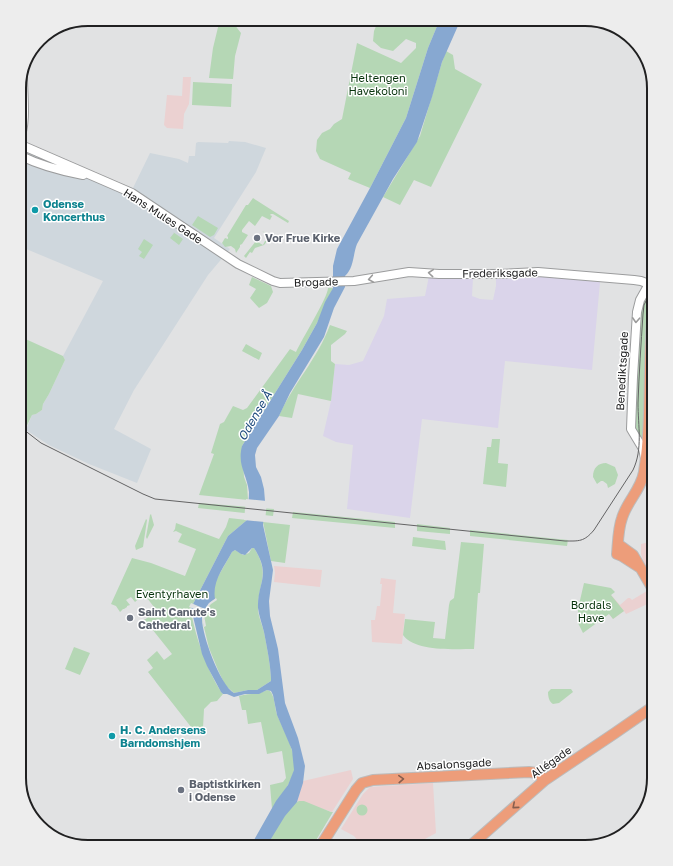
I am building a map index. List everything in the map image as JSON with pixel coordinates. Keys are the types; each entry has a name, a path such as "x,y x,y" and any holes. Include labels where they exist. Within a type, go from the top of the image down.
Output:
{"main road":[{"name":"Benediktsgade","path":"647,448 644,472 639,488 625,510 617,549 622,556 639,567 647,580"},
{"name":"Allégade","path":"477,840 544,780 647,711"},
{"name":"Absalonsgade","path":"324,840 362,783 373,780 529,772 537,773 544,780"}],"street":[{"name":"Hans Mules Gade","path":"26,146 127,191 238,264 273,281 286,283"},
{"path":"26,153 52,164 74,167"},
{"name":"Hans Mules Gade","path":"26,158 49,167 94,177"},
{"name":"Frederiksgade","path":"346,281 402,273 498,274 538,272 647,282"},
{"name":"Brogade","path":"286,283 346,281"},
{"name":"Benediktsgade","path":"645,459 643,449 631,429 637,312 640,300 647,290"}],"shaded area":[{"path":"183,77 191,77 189,104 184,114 183,129 167,128 164,125 167,95 182,96"},
{"path":"229,141 245,142 266,148 256,172 214,238 230,249 208,275 134,390 114,429 151,449 137,483 89,464 49,445 26,430 32,415 42,410 43,404 65,360 63,356 103,281 26,249 26,148 133,188 150,153 179,159 188,163 189,156 195,156 196,143 198,142 228,143"},
{"path":"429,276 473,278 472,296 480,299 493,300 496,278 537,276 600,282 592,370 505,361 498,428 422,419 410,518 347,509 353,445 336,442 323,436 331,401 335,364 349,365 363,361 384,316 387,299 425,296"},
{"path":"647,543 647,566 643,561 641,554 641,544"},
{"path":"274,566 322,570 320,587 274,582"},
{"path":"381,578 396,580 393,613 405,614 402,644 372,642 371,620 375,620 377,606 380,606 382,584 380,584"},
{"path":"647,591 647,604 626,614 624,611 613,619 601,603 611,595 620,605 628,598 632,600"},
{"path":"351,770 353,779 332,812 299,801 297,802 303,781"},
{"path":"433,783 436,833 422,840 357,840 354,836 341,829 363,794 370,787"}],"green space":[{"path":"218,26 236,26 241,33 235,56 233,79 209,78 213,48"},
{"name":"Heltengen Havekoloni","path":"376,26 437,26 428,48 406,118 370,188 348,179 351,173 320,159 316,151 317,140 322,133 330,129 334,124 342,119 357,43 401,63 416,48 416,43 406,39 393,51 381,48 373,41"},
{"path":"446,51 453,55 455,69 482,84 431,187 414,180 400,205 383,197 420,136"},
{"path":"193,82 232,84 231,107 192,105"},
{"path":"253,198 289,221 288,223 271,214 270,215 272,216 270,220 262,216 255,226 249,221 242,230 242,232 248,235 236,253 235,249 231,246 225,247 222,243 225,238 228,239 227,236 246,205 248,205"},
{"path":"198,216 218,228 214,235 210,237 192,225"},
{"path":"262,231 270,235 270,237 267,239 268,240 264,245 255,248 246,258 244,256 256,241 263,245 265,241 267,241 266,240 269,236"},
{"path":"173,232 183,239 179,245 170,238 174,233"},
{"path":"144,239 153,245 144,259 139,256 142,252 138,249"},
{"path":"252,277 271,286 273,292 267,303 259,308 250,298 256,289 249,285"},
{"path":"328,288 333,288 317,323 302,350 242,446 244,477 247,485 248,500 199,495 214,454 211,453 220,424 224,422 233,406 243,410 247,408 290,349 296,352 327,293"},
{"path":"647,295 647,395 645,444 634,429 639,312"},
{"path":"330,325 347,331 331,345 331,361 335,364 331,401 298,394 292,418 279,416 291,393 319,349"},
{"path":"26,339 63,356 65,360 43,404 42,410 32,415 26,427"},
{"path":"246,344 262,353 259,360 242,351"},
{"path":"492,439 500,439 498,463 508,464 506,487 483,484 487,447 491,447"},
{"path":"606,463 615,467 618,475 615,484 608,488 607,484 603,481 597,484 593,477 596,467"},
{"path":"199,503 274,509 273,516 198,508"},
{"path":"293,512 395,522 395,528 292,518"},
{"path":"151,514 154,525 147,539 146,537"},
{"name":"Eventyrhaven","path":"229,518 247,520 228,536 191,608 202,653 218,687 223,694 217,701 211,702 204,709 203,728 195,732 148,672 153,668 147,660 157,651 164,660 172,654 144,619 157,611 144,594 135,602 131,597 126,600 130,605 120,612 116,606 111,604 132,558 151,563 185,576 196,549 178,542 182,534 176,531 173,532 176,523 219,539"},
{"path":"146,519 143,547 136,550 135,546"},
{"path":"263,522 290,525 285,563 271,561"},
{"path":"417,524 450,528 450,534 417,531"},
{"path":"470,530 568,540 567,546 470,536"},
{"path":"413,537 445,541 446,550 412,546"},
{"path":"461,542 484,544 480,593 478,593 474,649 446,649 426,647 416,644 403,635 405,619 435,622 433,638 445,639 449,605 450,601 454,598"},
{"name":"Eventyrhaven","path":"252,548 254,548 259,557 263,572 258,611 264,632 271,681 257,690 234,693 225,685 218,670 209,648 202,619 214,592 215,582 232,552 235,550 243,555 249,553"},
{"name":"Bordals Have","path":"584,583 611,588 615,592 611,595 624,611 613,619 609,614 583,633 578,623 578,609"},
{"path":"74,647 90,653 80,675 65,669"},
{"path":"551,689 571,689 573,692 559,703 553,704 548,695 548,692"},
{"path":"267,690 272,694 277,714 292,751 295,765 294,773 288,785 272,809 270,785 283,782 286,778 282,751 267,754 261,722 248,724 246,710 242,710 239,696 261,693"},
{"path":"299,801 304,801 333,812 316,840 270,840 280,821 294,804"},
{"path":"360,805 364,805 366,806 366,814 360,815 357,812 357,808"}],"water":[{"path":"437,26 458,26 442,62 417,142 393,179 357,244 352,265 345,276 345,287 334,308 324,337 290,393 279,416 257,448 255,455 256,467 261,477 264,489 265,501 263,525 273,570 269,601 270,616 278,649 285,703 298,738 305,766 303,783 297,802 285,816 270,840 254,840 276,801 288,785 294,770 292,750 277,715 271,691 267,690 259,694 245,694 234,697 221,692 202,654 191,608 228,536 247,520 249,492 241,465 242,446 302,350 317,323 325,302 333,288 333,266 337,249 406,118 428,48","holes":["252,548 254,548 263,572 258,599 258,608 264,632 271,681 257,690 234,693 223,680 208,647 203,626 203,613 215,599 215,586 217,580 232,552 235,550 245,555"]}],"pier":[{"path":"246,499 267,501 265,522 244,520"},
{"path":"216,598 217,600 211,604 204,615 206,626 204,627 202,619 203,612 189,607 191,603 205,609 209,603"}],"tram line":[{"path":"26,431 41,443 155,499 565,541 581,540 587,537 594,530 633,470 636,462 639,446 639,370 644,305 647,299"}],"place":[{"name":"Odense Koncerthus","path":"35,210"},
{"name":"Vor Frue Kirke","path":"257,238"},
{"name":"Saint Canute's Cathedral","path":"130,618"},
{"name":"H. C. Andersens Barndomshjem","path":"112,736"},
{"name":"Baptistkirken i Odense","path":"181,790"}],"water label":[{"name":"Odense Å","path":"255,416"}]}
